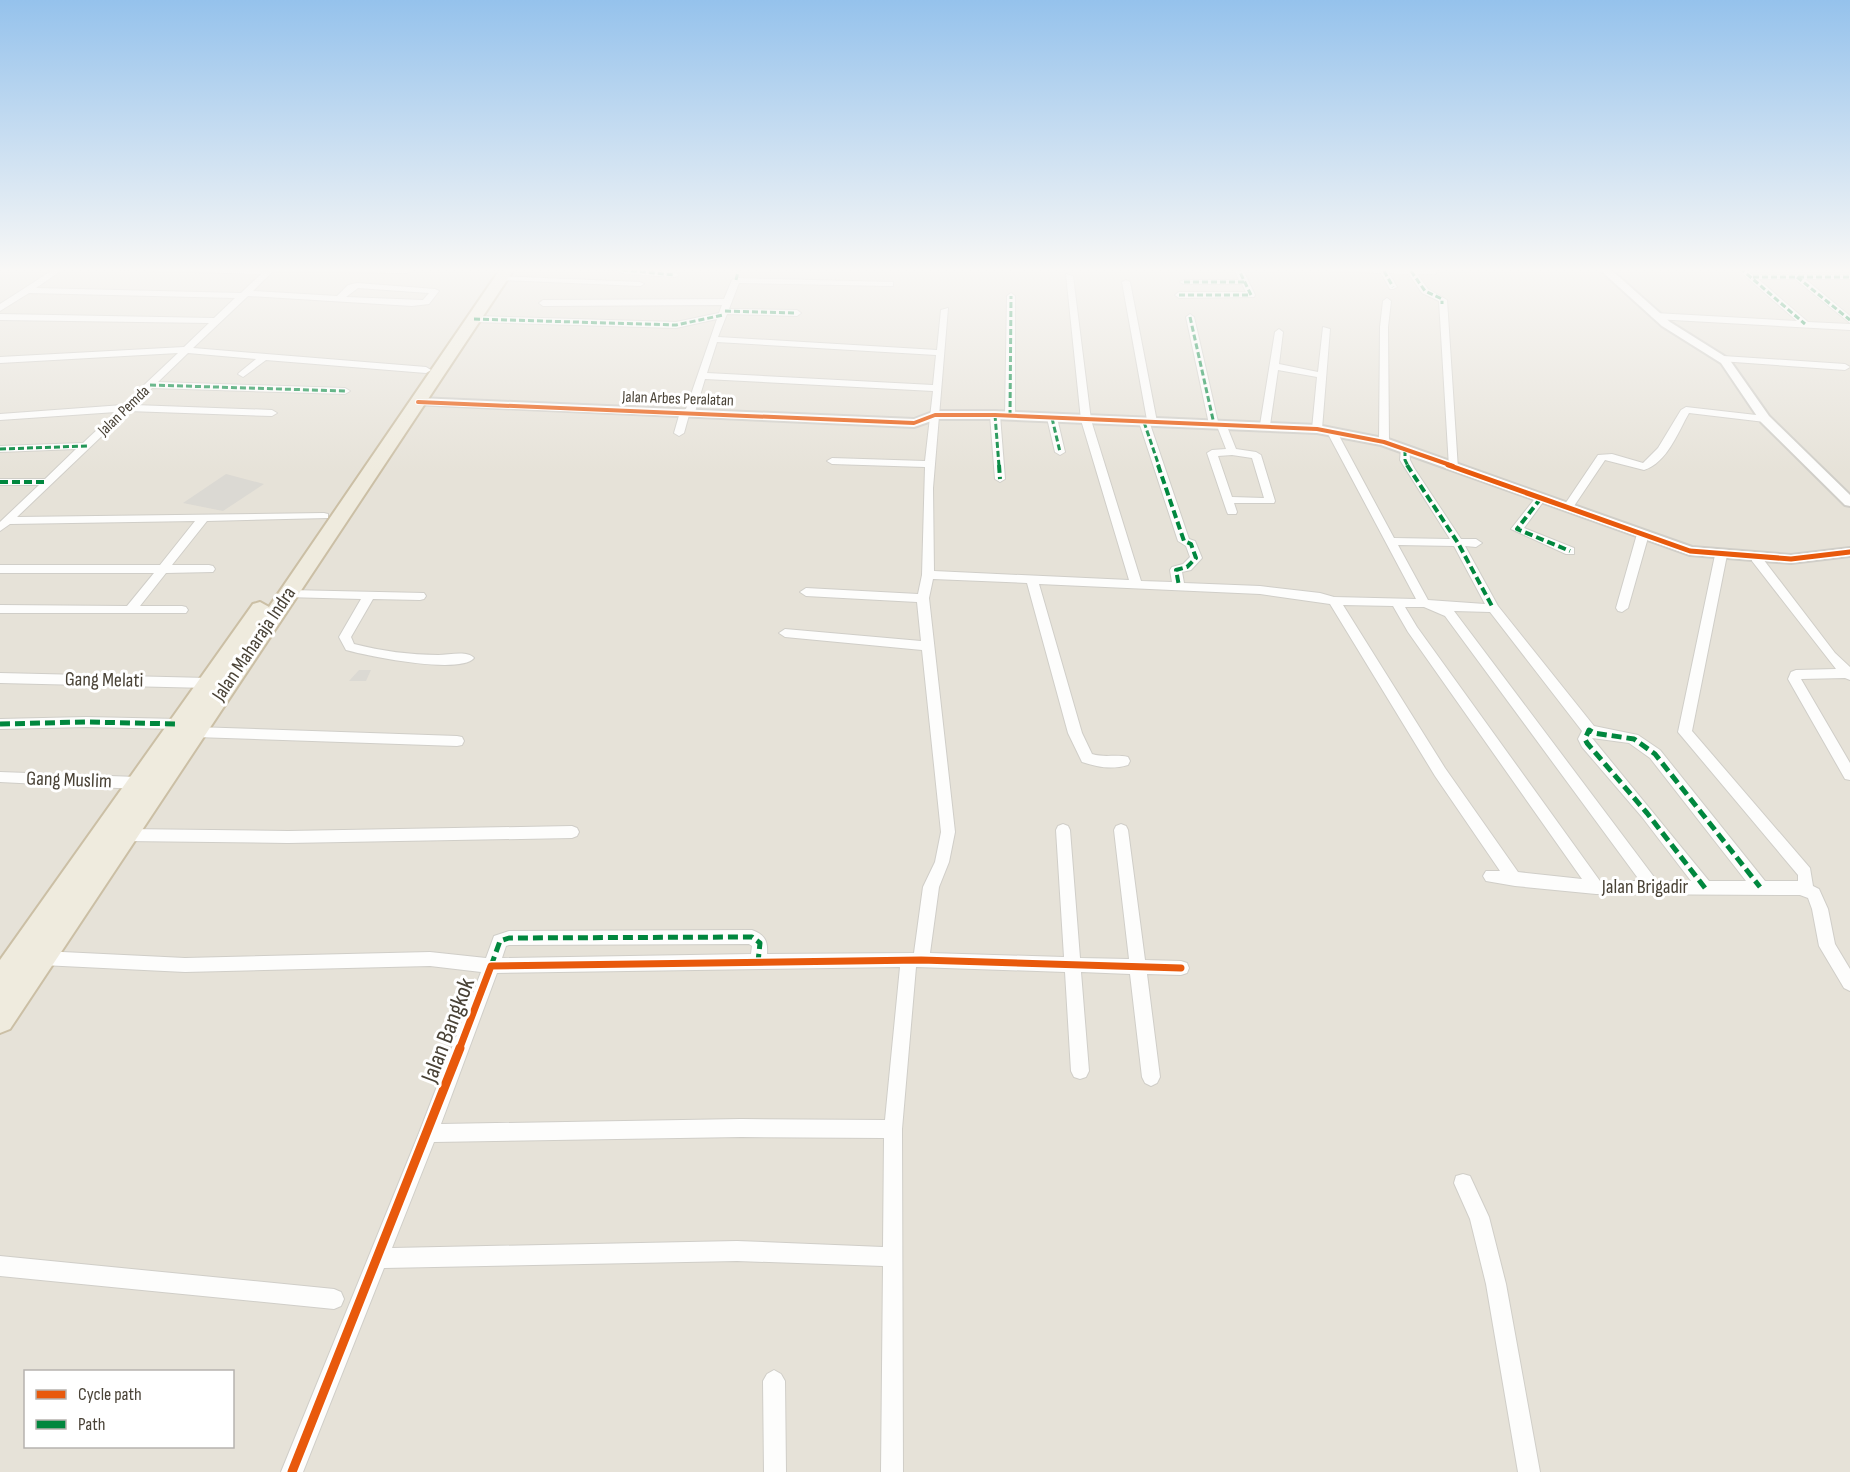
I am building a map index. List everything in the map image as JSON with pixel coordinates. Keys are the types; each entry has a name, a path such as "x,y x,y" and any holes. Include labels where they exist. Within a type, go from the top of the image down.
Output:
{"highway":[{"name":"Jalan Maharaja Indra","path":"0,1020 124,835 137,783 187,728 208,683 324,516 454,337"},
{"name":"Jalan Maharaja Indra","path":"0,981 9,955 130,808 187,728 289,594 418,402 435,363 458,337"}],"street":[{"name":"Jalan Pemda","path":"3,524 150,386 198,337"},
{"path":"892,1472 893,1129 915,960 931,887 942,862 948,832 922,598 928,575 931,464 942,337"},
{"path":"1010,416 1011,337"},
{"path":"1077,337 1086,420 1136,584"},
{"path":"1135,337 1148,422 1184,541 1191,544 1196,558 1187,567 1176,570 1179,586"},
{"path":"1195,337 1217,424 1232,452"},
{"path":"1265,425 1278,337"},
{"path":"1317,429 1325,337"},
{"path":"1384,337 1384,442"},
{"path":"1445,337 1454,467"},
{"path":"1688,337 1723,359 1766,419 1850,502"},
{"path":"679,433 702,376 713,339 940,353"},
{"path":"0,360 184,350 265,356 435,363"},
{"path":"243,374 265,356"},
{"path":"1723,359 1845,367"},
{"path":"1272,366 1322,375"},
{"path":"702,376 938,388"},
{"path":"150,386 345,392"},
{"name":"Jalan Arbes Peralatan","path":"418,402 560,410 688,412 914,423 935,415 995,415 1317,429 1384,442 1679,548 1756,558 1804,559 1850,552"},
{"path":"0,417 127,408 272,413"},
{"path":"1568,507 1602,458 1612,457 1644,466 1649,464 1668,440 1686,410 1766,419"},
{"path":"995,415 1000,479"},
{"path":"1052,418 1060,452"},
{"path":"1332,432 1392,541 1430,604 1449,613 1654,888"},
{"path":"0,449 87,446"},
{"path":"1406,450 1405,460 1409,468 1458,543 1493,608 1589,730 1631,736 1655,754 1760,887"},
{"path":"1228,500 1270,501 1256,455 1218,451 1212,453 1228,500 1233,512"},
{"path":"832,461 931,464"},
{"path":"0,482 48,482"},
{"path":"1541,498 1517,529 1570,551"},
{"path":"3,524 324,516"},
{"path":"131,609 204,518"},
{"path":"1622,608 1643,534"},
{"path":"1392,541 1476,543"},
{"path":"1721,555 1685,732 1800,865 1807,880 1806,885 1801,888"},
{"path":"1756,558 1831,656 1849,674"},
{"path":"0,569 209,569"},
{"path":"928,575 1260,590 1320,597 1334,601 1396,601 1493,608"},
{"path":"1032,580 1079,741 1088,758 1102,763 1123,760"},
{"path":"806,592 922,598"},
{"path":"289,594 420,596"},
{"path":"369,596 345,637 345,642 350,647 374,654 414,660 468,658"},
{"path":"1334,601 1440,772 1515,880"},
{"path":"1396,601 1412,629 1596,887"},
{"path":"0,609 182,610"},
{"path":"785,633 928,646"},
{"path":"1849,674 1796,675 1794,680 1850,775"},
{"name":"Gang Melati","path":"0,678 208,683"},
{"path":"0,724 86,722 457,741"},
{"path":"1589,730 1585,739 1587,743 1647,813 1705,888"},
{"name":"Gang Muslim","path":"0,777 137,783"},
{"path":"1063,830 1080,1071"},
{"path":"1120,830 1150,1077"},
{"path":"124,835 288,837 572,832"},
{"name":"Jalan Brigadir","path":"1491,876 1596,887 1801,888"},
{"path":"1801,888 1814,894 1820,909 1827,946 1850,983"},
{"path":"42,958 186,964 430,959 491,966 500,941 509,938 752,937 760,943 759,962"},
{"name":"Jalan Bangkok","path":"292,1472 428,1133 491,966 915,960 1181,968"},
{"path":"428,1133 741,1128 840,1131 893,1129"},
{"path":"1463,1183 1479,1218 1496,1284 1529,1472"},
{"path":"378,1258 737,1251 894,1257"},
{"path":"0,1266 334,1299"},
{"path":"774,1381 775,1472"}],"shaded area":[{"path":"0,337 1850,337 1850,1472 0,1472"}],"building":[{"path":"226,474 264,484 223,511 183,503"},
{"path":"359,670 371,670 366,681 349,681"}],"marked path":[{"path":"1010,416 1011,337"},
{"path":"1194,337 1214,424"},
{"path":"150,385 345,391"},
{"path":"995,415 1000,479"},
{"path":"1052,418 1060,452"},
{"path":"1144,422 1184,541 1191,544 1196,558 1187,567 1176,570 1179,586"},
{"path":"0,449 87,446"},
{"path":"1405,450 1405,460 1409,468 1458,543 1493,608"},
{"path":"0,482 48,482"},
{"path":"1541,498 1517,529 1570,551"},
{"path":"0,724 86,722 179,724"},
{"path":"1705,888 1647,813 1587,743 1585,739 1589,730 1594,733 1620,735 1634,739 1655,754 1760,887"},
{"path":"491,966 500,941 509,938 752,937 760,943 758,962"}],"cycle path":[{"path":"418,402 914,423 935,415 995,415 1317,429 1384,442 1690,551 1791,559 1850,552"},
{"path":"292,1472 428,1133 491,966 921,960 1181,968"}]}
